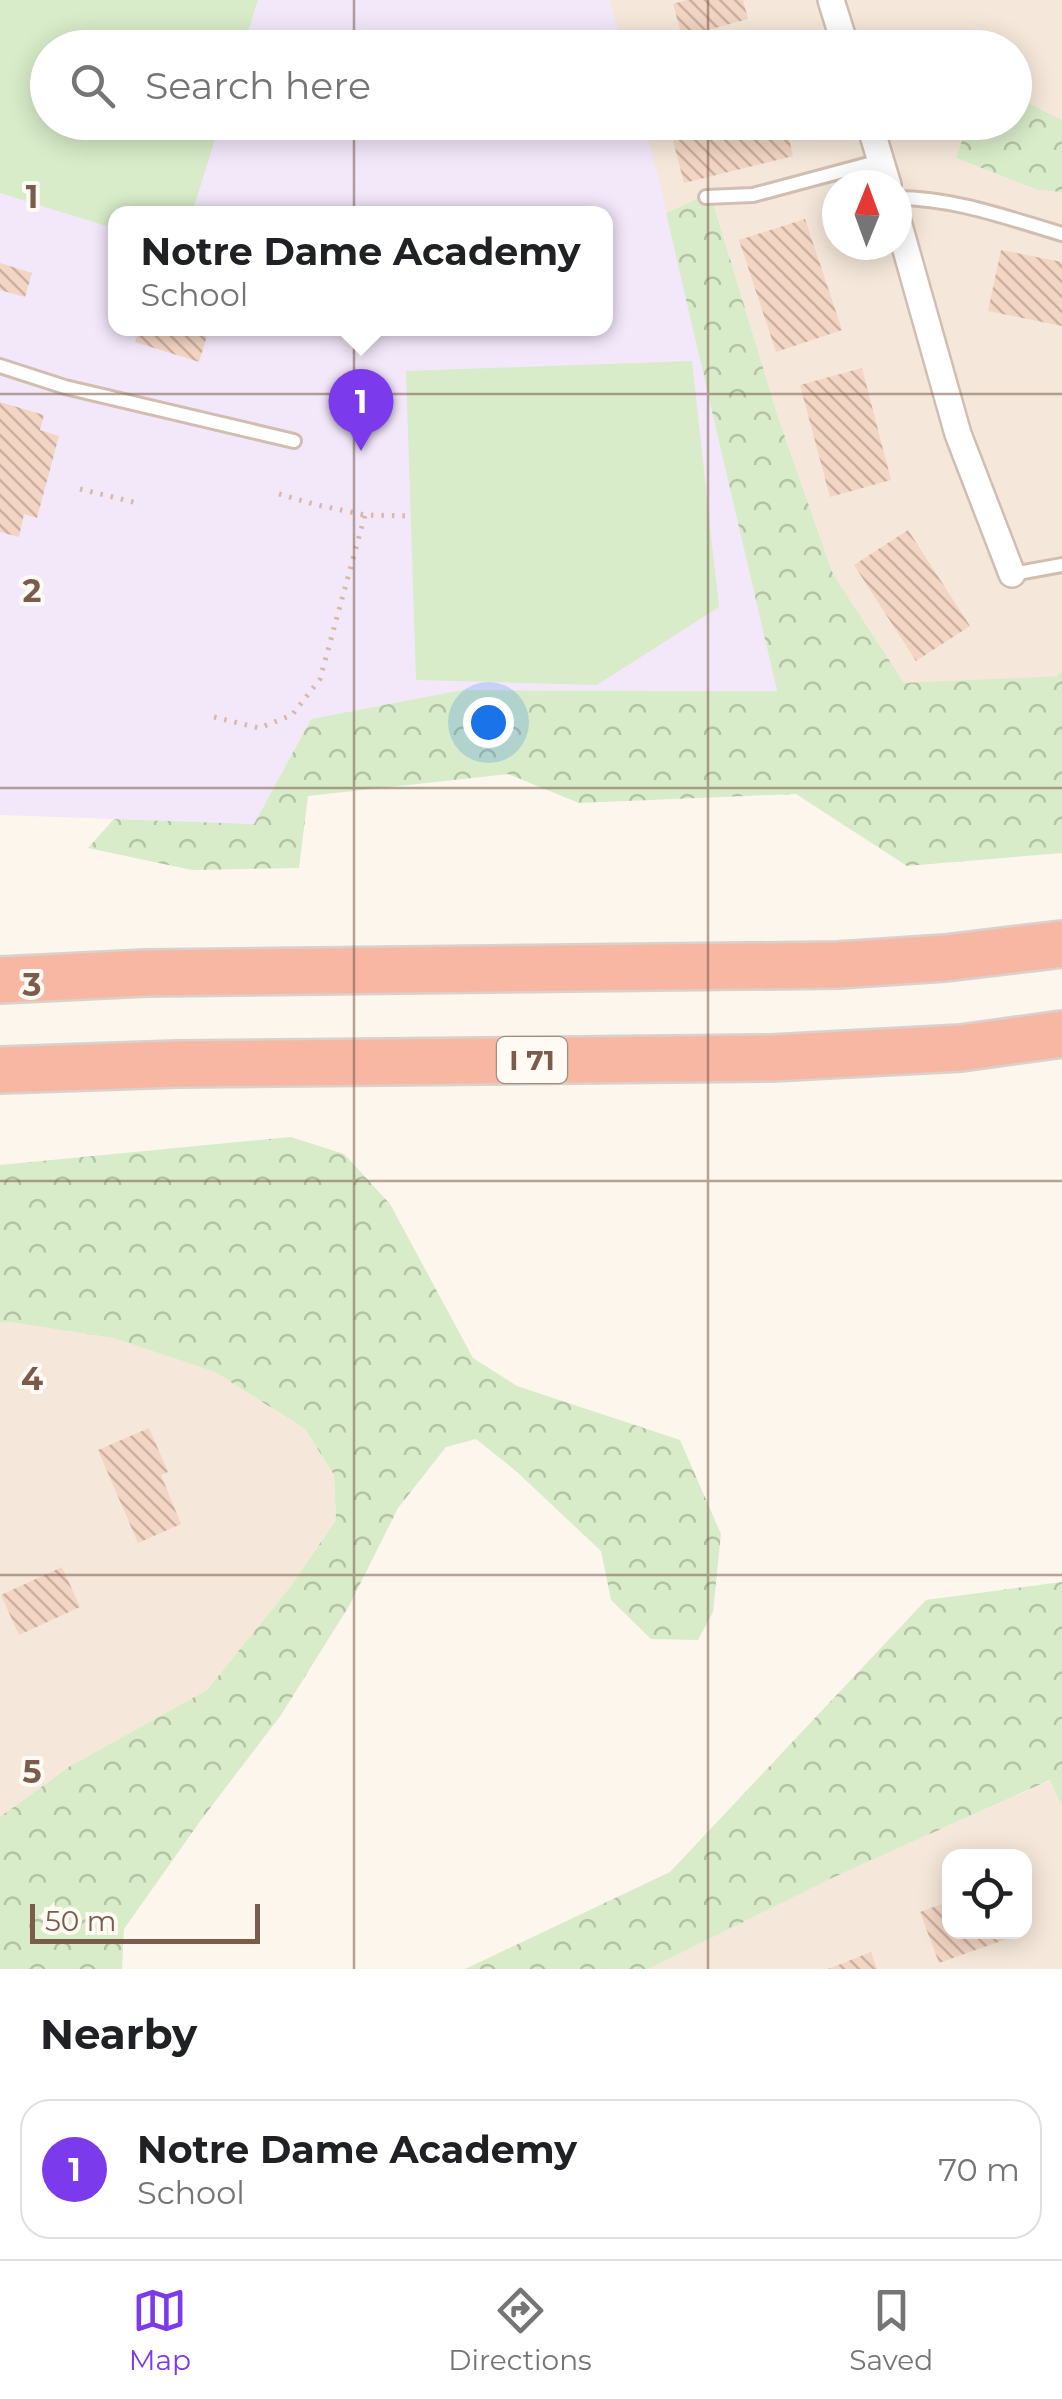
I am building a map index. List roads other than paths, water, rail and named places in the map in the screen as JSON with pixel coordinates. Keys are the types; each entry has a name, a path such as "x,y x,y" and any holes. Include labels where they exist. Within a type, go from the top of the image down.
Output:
{"highway":[{"path":"0,980 146,973 838,965 946,958 1062,944"},
{"name":"I 71","path":"0,1070 233,1063 771,1058 961,1048 1062,1034"}],"street":[{"path":"832,0 841,30"},
{"path":"874,140 883,170"},
{"path":"909,260 958,434 1012,574"}],"lane":[{"path":"706,197 753,195 822,183"},
{"path":"912,198 978,209 1062,234"},
{"path":"0,366 65,387 294,441"},
{"path":"1012,574 1062,565"}],"place":[{"name":"Notre Dame Academy","path":"361,451"}]}
